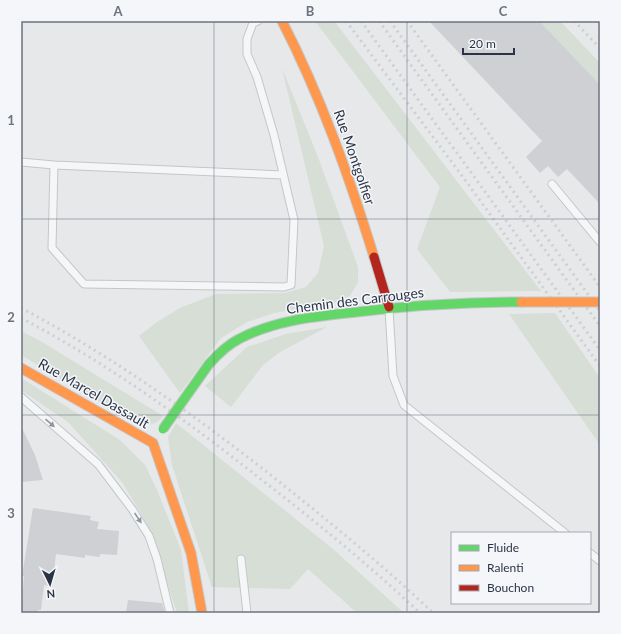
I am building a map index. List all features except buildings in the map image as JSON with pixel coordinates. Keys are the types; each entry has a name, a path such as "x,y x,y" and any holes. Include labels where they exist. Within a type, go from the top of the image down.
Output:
{"street":[{"name":"Rue Montgolfier","path":"282,21 294,42 326,114 352,185 389,307"},
{"name":"Chemin des Carrouges","path":"153,443 209,364 226,347 252,333 294,319 389,307 448,303 600,302"},
{"name":"Rue Marcel Dassault","path":"21,368 153,443"},
{"path":"153,443 191,553 202,613"}],"lane":[{"path":"54,165 52,248 84,284 284,287 291,285 294,220 274,135 257,77 247,54 247,39 253,23 258,21"},
{"path":"21,162 54,165 283,175"},
{"path":"552,184 600,242"},
{"path":"389,307 393,376 404,405 564,532"},
{"path":"21,397 98,464 132,509 149,536 157,559 170,613"},
{"path":"591,554 600,561"},
{"path":"241,559 246,613"}],"shaded area":[{"path":"315,21 334,21 541,291 450,292 417,249 440,187"},
{"path":"538,21 560,21 600,63 600,87"},
{"path":"282,68 318,157 358,267 358,282 350,296 334,303 274,313 247,322 221,338 180,393 139,336 157,322 180,308 216,294 285,293 306,287 318,273 324,246"},
{"path":"555,313 600,378 600,445 509,314"},
{"path":"327,327 280,352 263,365 231,407 205,386 247,347 286,334"},
{"path":"21,331 42,342 163,416 157,422 151,424 137,424 21,355"},
{"path":"21,378 120,440 145,465 157,490 181,550 189,613 177,613 149,527 122,482 68,422 21,390"},
{"path":"176,423 333,549 404,613 357,613 308,569 290,589 212,587 172,465 168,437"}],"railway":[{"path":"346,21 460,173 600,366"},
{"path":"361,21 600,350"},
{"path":"379,21 600,326"},
{"path":"390,21 600,311"},
{"path":"407,21 600,287"},
{"path":"574,21 600,48"},
{"path":"21,308 119,365 212,430 334,526 394,577 433,613"},
{"path":"21,318 86,355 179,417 287,499 383,579 420,613"}],"traffic: fast":[{"path":"209,364 223,350 239,339 265,328 306,318 413,306 521,302"},
{"path":"163,429 209,364"}],"traffic: slow":[{"path":"282,21 322,108 355,197 374,257"},
{"path":"521,302 600,302"},
{"path":"21,368 153,443"},
{"path":"153,443 191,553 202,613"}],"traffic: jam":[{"path":"374,257 389,307"}]}
